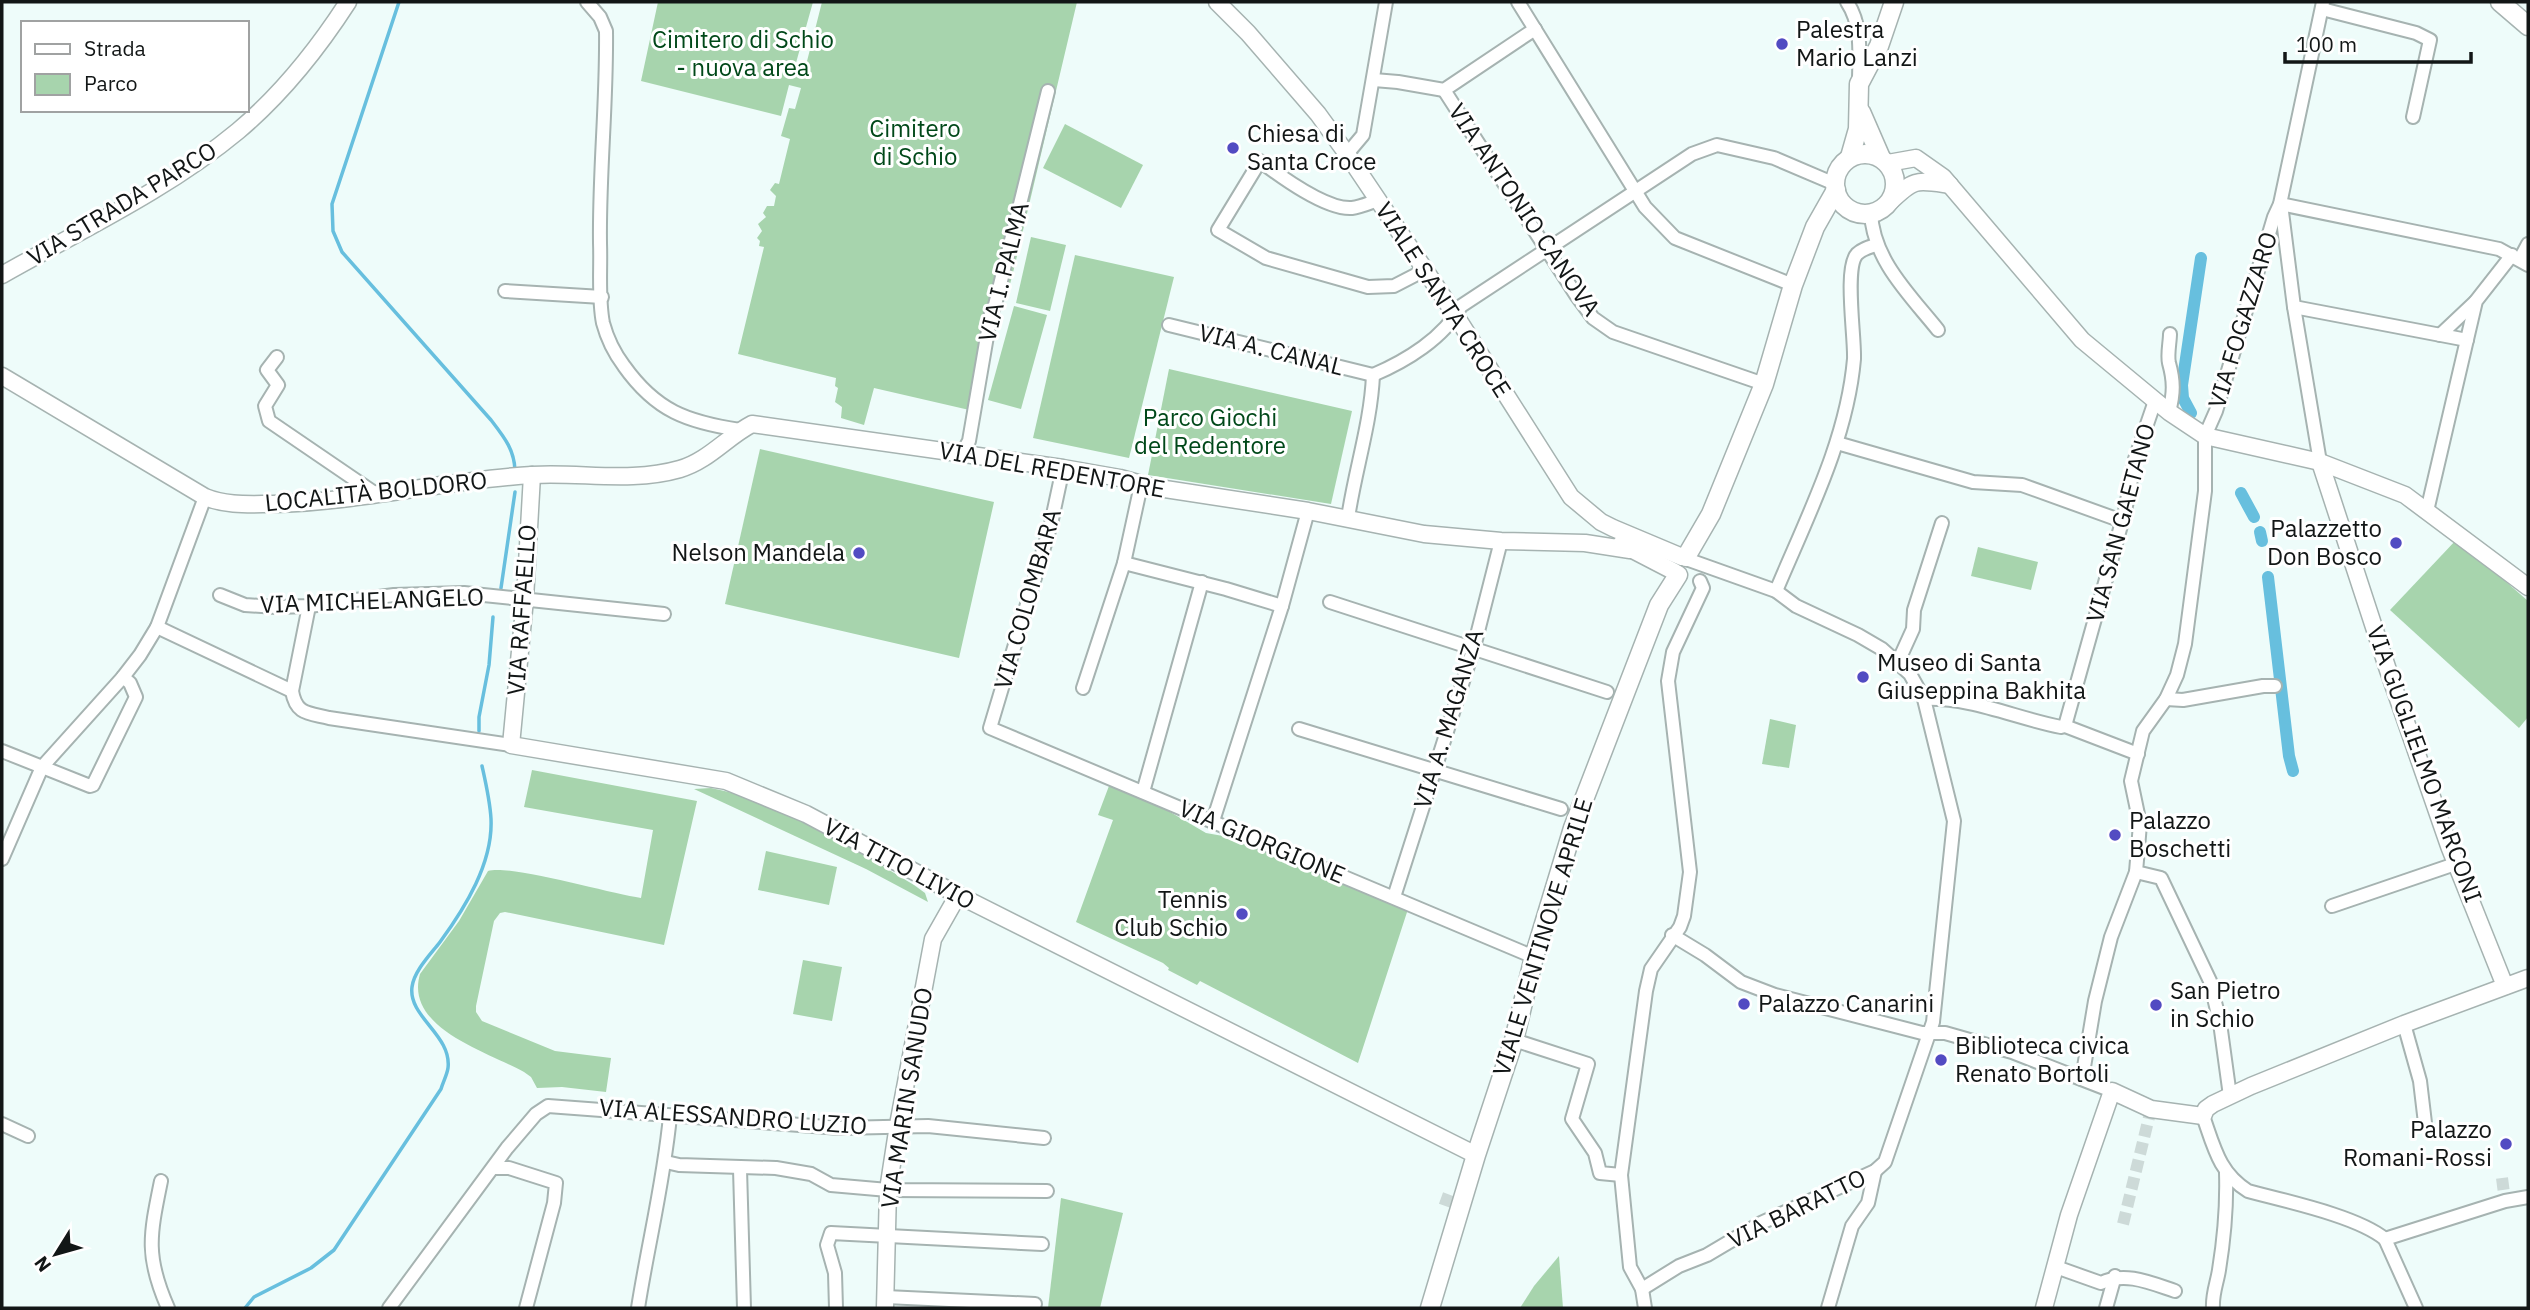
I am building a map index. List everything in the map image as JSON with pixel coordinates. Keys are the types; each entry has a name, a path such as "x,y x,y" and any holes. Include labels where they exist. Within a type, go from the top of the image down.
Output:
{"main road":[{"path":"1850,157 1858,129 1859,84 1878,46 1894,2"},
{"path":"2500,2 2528,26"},
{"path":"1859,105 1884,160 1892,170 1895,186 1889,202 1878,211 1855,212 1848,208 1840,200 1835,187 1837,173 1842,164 1850,157 1860,154 1884,160"},
{"name":"VIALE VENTINOVE APRILE","path":"1430,1308 1476,1155 1521,1042 1534,957 1573,828 1659,605 1711,514 1764,384 1793,285 1835,187"},
{"path":"1818,223 1848,208"}],"street":[{"name":"VIA STRADA PARCO","path":"2,275 161,186 223,143 286,85 321,42 348,2"},
{"path":"587,2 600,17 606,31 600,213 603,323 616,355 635,382 656,402 685,418 740,430"},
{"name":"VIALE SANTA CROCE","path":"1217,2 1248,33 1318,114 1347,153 1456,316 1571,497 1630,550 1682,564"},
{"path":"1347,153 1363,135 1386,2"},
{"path":"1518,2 1636,192 1675,238 1793,285"},
{"path":"1847,2 1854,12 1859,31 1859,84"},
{"path":"2320,462 2280,204 2322,5 2416,33 2430,40 2413,117"},
{"path":"1374,80 1444,90 1535,29"},
{"name":"VIA ANTONIO CANOVA","path":"1444,90 1546,250 1593,318 1613,332 1764,384"},
{"name":"VIA I. PALMA","path":"962,453 969,441 991,313 1048,91"},
{"path":"1348,518 1354,477 1372,401 1373,374 1422,349 1456,316 1461,306 1692,154 1717,145 1774,158 1835,187"},
{"path":"1884,160 1921,160 1950,185 2082,340 2169,412 2206,436 2320,462 2405,495 2528,587"},
{"path":"1920,181 1925,171 1921,160"},
{"path":"1378,200 1349,208 1329,202 1293,185 1260,161 1218,230 1266,258 1368,287 1394,286 1425,270"},
{"path":"1889,202 1904,189 1920,181 1950,185"},
{"path":"2280,204 2499,249 2520,260"},
{"name":"VIA FOGAZZARO","path":"2082,1079 2095,1001 2111,937 2136,872 2140,824 2131,781 2143,731 2166,699 2177,674 2185,644 2205,491 2206,436 2280,204"},
{"path":"1871,213 1876,245 1891,271 1938,330"},
{"path":"2440,335 2520,260 2528,244"},
{"path":"1776,591 1837,443 1854,360 1851,267 1857,254 1876,245"},
{"path":"505,291 602,297"},
{"path":"2427,511 2476,302"},
{"path":"2294,307 2467,340"},
{"name":"VIA A. CANAL","path":"1169,325 1373,374"},
{"path":"2169,412 2173,395 2172,368 2169,363 2170,334"},
{"path":"277,357 267,370 278,384 265,406 269,421 376,494"},
{"name":"LOCALITÀ BOLDORO","path":"2,376 205,498 220,502 310,503 526,476"},
{"name":"VIA SAN GAETANO","path":"2065,726 2122,521 2135,459 2155,401"},
{"name":"VIA DEL REDENTORE","path":"740,430 751,424 1063,468 1119,478 1141,485 1308,511 1424,534 1501,541 1585,543 1630,550"},
{"path":"526,476 624,478 660,474 699,461 740,430"},
{"path":"1837,443 1973,482 2022,485 2122,521"},
{"name":"VIA GUGLIELMO MARCONI","path":"2320,462 2449,846 2505,986"},
{"name":"VIA COLOMBARA","path":"990,728 1051,524 1063,468"},
{"name":"VIA RAFFAELLO","path":"511,745 525,599 526,476"},
{"name":"VIA GUGLIELMO MARCONI","path":"2346,541 2337,501 2338,490 2345,480 2360,477"},
{"path":"1083,688 1124,563 1141,485"},
{"path":"2,859 42,767 123,677 158,627 205,498"},
{"path":"1213,821 1282,606 1308,511"},
{"path":"1898,662 1913,629 1914,610 1942,523"},
{"path":"1585,543 1608,530"},
{"name":"VIALE SANTA CROCE","path":"1608,530 1682,564"},
{"name":"VIA A. MAGANZA","path":"1394,897 1474,648 1501,541"},
{"path":"1124,563 1202,582 1282,606"},
{"name":"VIA BARATTO","path":"1642,1289 1679,1266 1707,1255 1761,1223 1875,1171 1885,1162 1933,1022 1954,821 1924,699 1910,674 1898,662 1858,635 1796,606 1776,591 1682,564"},
{"path":"1645,1308 1642,1289 1630,1267 1621,1175 1651,969 1680,927 1690,872 1668,681 1673,652 1703,588 1700,580"},
{"path":"1143,792 1202,582"},
{"name":"VIA MICHELANGELO","path":"220,595 257,606 309,606 394,595 464,593 664,614"},
{"path":"1330,602 1607,692"},
{"path":"158,627 292,691 309,606"},
{"path":"2,751 93,785 136,697 130,683 123,677"},
{"path":"2166,699 2276,686"},
{"name":"VIA TITO LIVIO","path":"292,691 294,703 300,710 329,718 726,781 806,814 958,895 1476,1155"},
{"path":"1924,699 1974,703 2036,722 2065,726 2138,754"},
{"name":"VIA GIORGIONE","path":"990,728 1534,957"},
{"path":"1299,729 1561,809"},
{"path":"2332,906 2458,863"},
{"path":"2136,872 2161,878 2210,981 2220,1023 2230,1096"},
{"name":"VIA MARIN SANUDO","path":"886,1303 888,1190 898,1125 933,939 958,895"},
{"path":"1672,935 1741,982 1775,995 1922,1033 1945,1033 2012,1052 2151,1109 2203,1116"},
{"path":"2213,1308 2212,1297 2218,1279 2221,1254 2226,1173 2203,1116 2206,1109 2230,1096 2404,1024 2528,978"},
{"path":"2404,1024 2420,1081 2425,1123"},
{"name":"VIALE VENTINOVE APRILE","path":"1521,1042 1588,1064 1572,1119 1595,1153 1600,1173 1621,1175"},
{"path":"2044,1308 2069,1215 2112,1091"},
{"name":"VIA ALESSANDRO LUZIO","path":"493,1168 525,1126 548,1106 840,1128 898,1125 1044,1138"},
{"path":"638,1308 646,1255 666,1163 670,1115"},
{"path":"2,1124 28,1136"},
{"path":"666,1163 679,1166 776,1168 811,1174 831,1185 888,1190 1047,1191"},
{"path":"389,1308 493,1168 509,1168 556,1183 554,1203 526,1308"},
{"path":"740,1168 744,1308"},
{"path":"1828,1308 1852,1226 1868,1203 1875,1171"},
{"path":"2226,1173 2248,1191 2319,1210 2372,1230 2385,1238 2416,1308"},
{"path":"161,1181 150,1247 157,1283 168,1308"},
{"path":"2385,1238 2505,1201 2528,1197"},
{"path":"836,1308 835,1273 827,1245 831,1233 1042,1244"},
{"path":"2056,1267 2101,1283 2115,1276 2145,1281 2175,1291"},
{"path":"2106,1308 2115,1276"},
{"path":"886,1303 1035,1304"}],"green space":[{"name":"Cimitero di Schio","path":"658,2 813,2 794,70 804,73 822,2 1077,2 1012,277 1008,291 1004,291 978,412 874,388 864,425 841,418 842,407 835,402 838,388 835,386 836,378 738,354 764,247 759,246 760,241 757,238 762,231 758,224 766,217 763,213 767,206 774,206 776,196 770,190 775,183 779,184 790,139 781,136 789,108 795,109 801,88 789,85 781,116 641,81"},
{"path":"1065,124 1143,165 1121,208 1043,168"},
{"path":"1031,237 1066,245 1050,311 1016,303"},
{"path":"1075,255 1174,277 1129,458 1033,438"},
{"path":"1014,306 1047,315 1021,409 988,400"},
{"name":"Parco Giochi del Redentore","path":"1169,369 1352,411 1331,504 1148,475"},
{"name":"Nelson Mandela","path":"760,449 994,502 959,658 725,604"},
{"path":"2457,539 2528,601 2528,717 2519,728 2390,610"},
{"path":"1978,547 2038,562 2031,590 1971,576"},
{"path":"1770,719 1796,725 1789,768 1762,764"},
{"path":"532,770 697,801 664,945 505,912 500,913 494,921 476,1012 482,1021 555,1051 611,1058 606,1092 562,1087 537,1088 531,1077 524,1072 452,1036 424,1009 418,993 420,974 459,921 488,871 538,875 641,898 653,830 524,807"},
{"name":"Tennis Club Schio","path":"1112,778 1206,833 1223,836 1409,906 1358,1063 1200,981 1197,985 1168,970 1163,963 1076,922 1113,820 1098,815"},
{"path":"711,788 765,804 816,828 914,885 925,893 928,902 866,869 694,789"},
{"path":"766,851 837,867 829,905 758,890"},
{"path":"803,960 842,967 832,1021 793,1014"},
{"path":"1061,1198 1123,1213 1100,1308 1048,1308"},
{"path":"1559,1256 1563,1308 1520,1308 1534,1286"}],"waterway":[{"path":"399,2 332,204 333,231 342,252 496,426 510,449 515,470"},
{"path":"2191,413 2183,398 2182,385 2201,258"},
{"path":"501,588 515,492"},
{"path":"2241,493 2254,517"},
{"path":"2260,532 2262,541"},
{"path":"2268,577 2293,771"},
{"path":"479,731 493,617"},
{"path":"245,1308 254,1297 311,1268 334,1250 441,1089 447,1071 447,1056 444,1046 416,1008 412,987 419,969 468,900 482,868 491,819 482,766"}],"tunnel":[{"path":"2123,1224 2151,1109"},
{"path":"2502,1178 2505,1201"},
{"path":"1441,1198 1474,1210"}],"place":[{"name":"Palestra Mario Lanzi","path":"1782,44"},
{"name":"Chiesa di Santa Croce","path":"1233,148"},
{"name":"Palazzetto Don Bosco","path":"2396,543"},
{"name":"Nelson Mandela","path":"859,553"},
{"name":"Museo di Santa Giuseppina Bakhita","path":"1863,677"},
{"name":"Palazzo Boschetti","path":"2115,835"},
{"name":"Tennis Club Schio","path":"1242,914"},
{"name":"Palazzo Canarini","path":"1744,1004"},
{"name":"San Pietro in Schio","path":"2156,1005"},
{"name":"Biblioteca civica Renato Bortoli","path":"1941,1060"},
{"name":"Palazzo Romani-Rossi","path":"2506,1144"}],"park label":[{"name":"Cimitero di Schio - nuova area","path":"743,54"}]}
